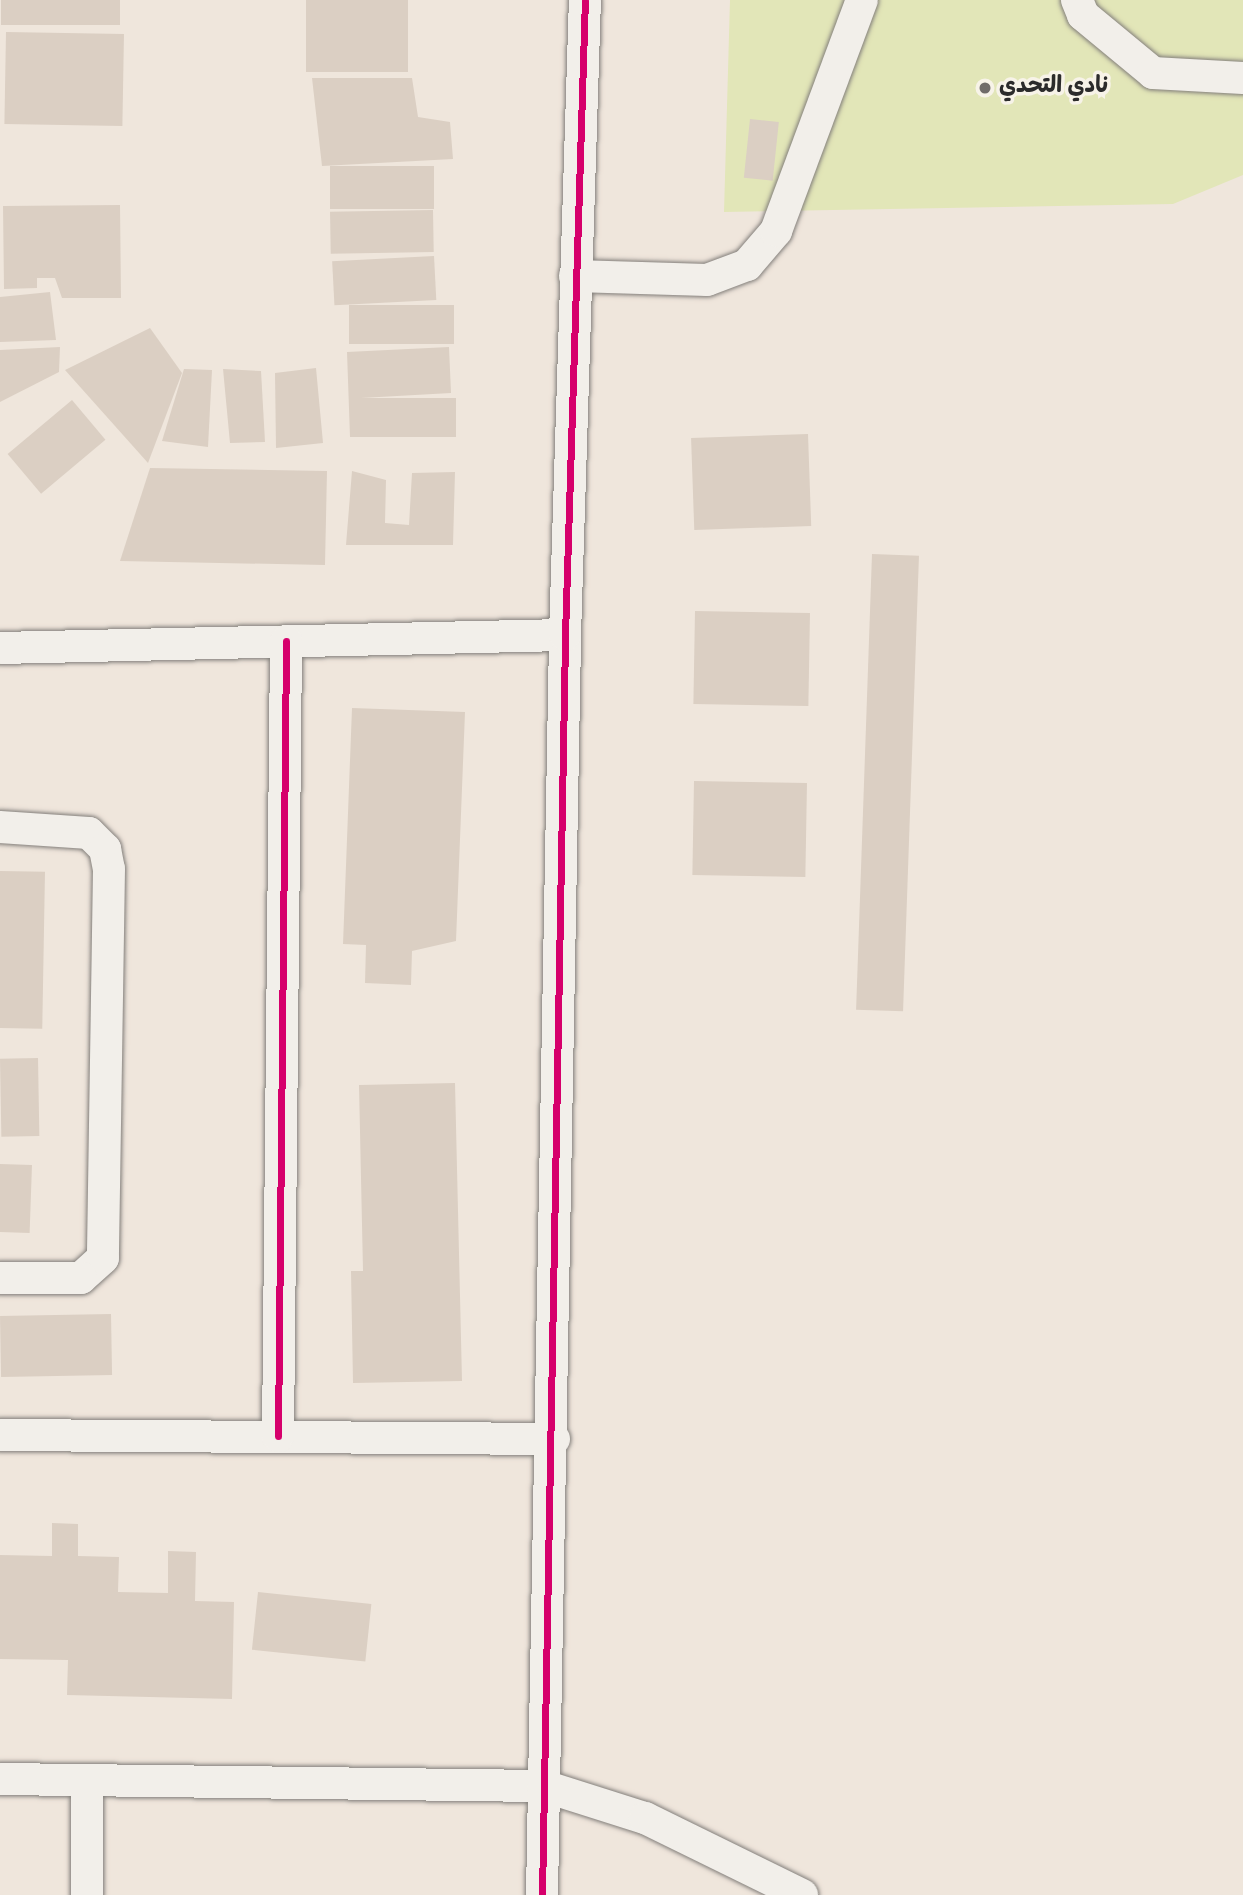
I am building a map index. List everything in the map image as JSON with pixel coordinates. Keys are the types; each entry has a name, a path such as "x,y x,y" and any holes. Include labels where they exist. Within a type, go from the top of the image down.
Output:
{"street":[{"path":"542,1895 554,1438 565,635 585,0"},
{"path":"575,276 707,280 747,265 776,231 862,0"},
{"path":"1077,0 1083,15 1153,73 1243,78"},
{"path":"0,648 565,635"},
{"path":"278,1436 286,641"},
{"path":"0,827 89,833 105,849 109,869 103,1258 82,1278 0,1278"},
{"path":"0,1435 554,1438"},
{"path":"0,1779 544,1786 645,1818 802,1895"},
{"path":"87,1780 88,1895"}],"green space":[{"name":"نادي التحدي","path":"730,0 1243,0 1243,175 1173,204 724,212"}],"building":[{"path":"1,0 120,0 120,25 1,25"},
{"path":"306,0 408,0 408,72 306,72"},
{"path":"6,32 124,34 122,126 4,124"},
{"path":"312,78 412,78 418,117 450,122 453,159 322,166"},
{"path":"750,119 779,122 773,181 744,178"},
{"path":"330,166 434,166 434,209 330,209"},
{"path":"120,205 121,298 62,298 55,278 37,278 37,288 4,289 3,206"},
{"path":"433,210 434,252 331,254 330,212"},
{"path":"434,256 436,300 334,305 332,261"},
{"path":"50,292 56,340 0,342 0,297"},
{"path":"349,305 454,305 454,344 349,344"},
{"path":"150,328 182,373 148,463 65,370"},
{"path":"60,347 59,372 0,402 0,350"},
{"path":"449,347 451,393 361,398 456,398 456,437 350,437 347,352"},
{"path":"316,368 323,443 276,448 275,373"},
{"path":"184,369 212,370 208,447 162,441"},
{"path":"223,369 261,371 265,442 230,443"},
{"path":"72,400 105,440 41,494 8,454"},
{"path":"808,434 811,526 694,530 691,438"},
{"path":"150,468 327,471 325,565 120,561"},
{"path":"352,471 386,480 385,523 409,525 412,473 455,472 453,545 346,545"},
{"path":"872,554 919,556 903,1011 856,1010"},
{"path":"695,611 810,613 808,706 693,704"},
{"path":"352,708 465,712 456,941 412,951 411,985 365,983 366,945 343,944"},
{"path":"694,781 807,783 805,877 692,875"},
{"path":"0,871 45,872 42,1029 0,1028"},
{"path":"38,1058 39,1136 1,1137 0,1059"},
{"path":"455,1083 462,1381 353,1383 351,1271 363,1271 359,1085"},
{"path":"0,1164 32,1165 30,1233 0,1232"},
{"path":"111,1314 112,1375 1,1377 0,1316"},
{"path":"52,1523 78,1524 78,1556 119,1557 118,1592 168,1593 168,1551 196,1552 195,1601 234,1602 232,1699 67,1695 68,1660 0,1659 0,1555 52,1556"},
{"path":"258,1592 371,1604 365,1662 252,1650"}],"cycle path":[{"path":"542,1895 565,635 585,0"},
{"path":"278,1436 286,641"}],"place":[{"name":"نادي التحدي","path":"985,88"}]}
